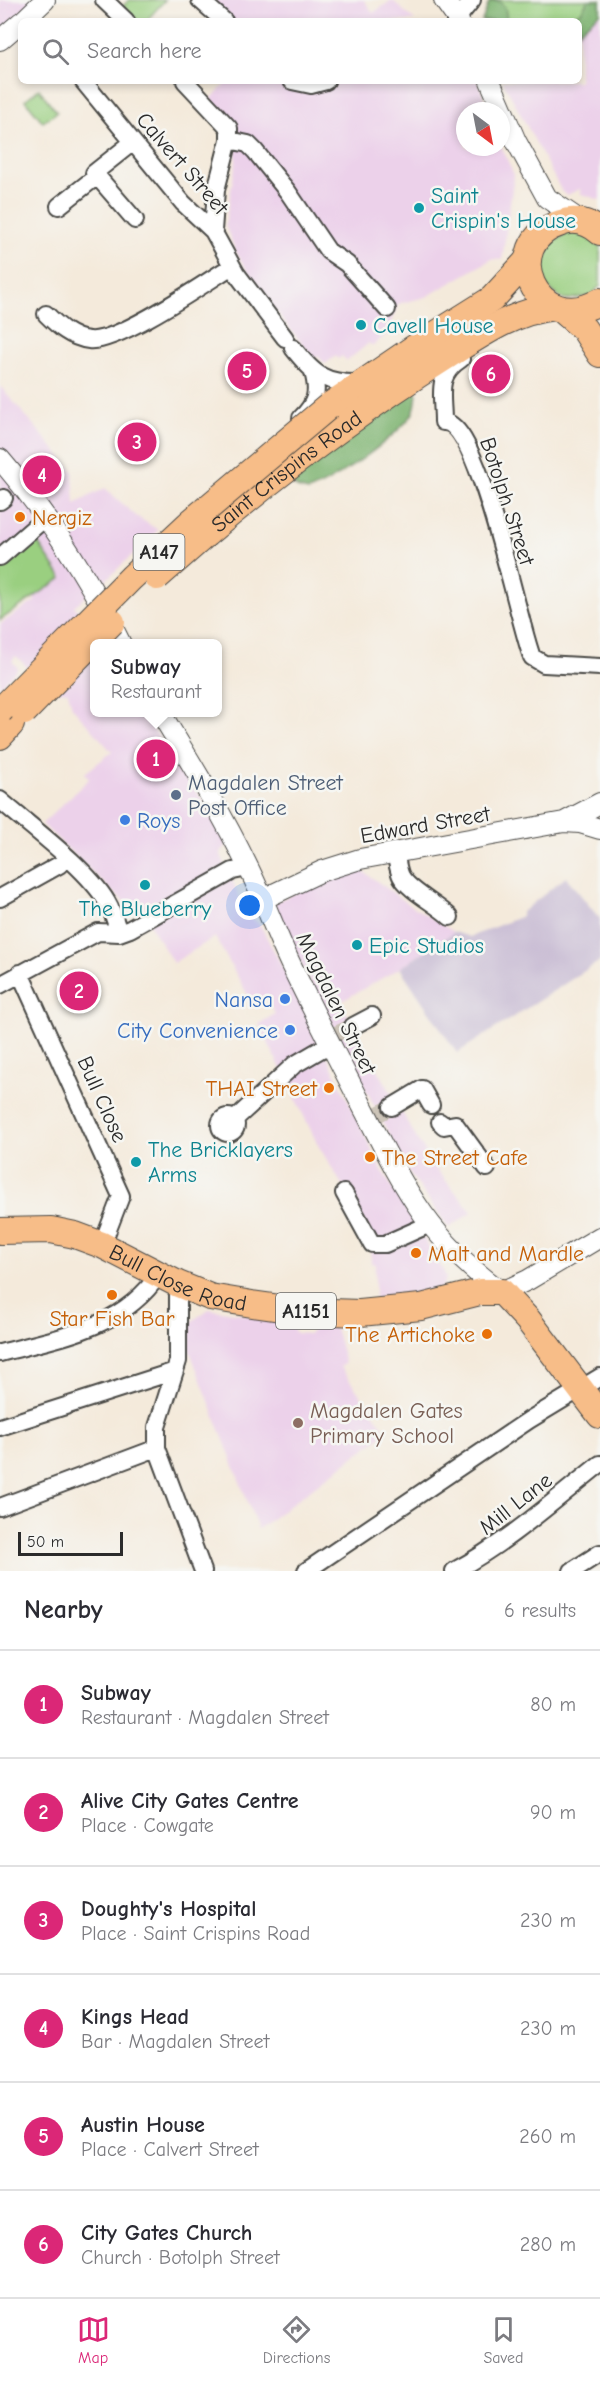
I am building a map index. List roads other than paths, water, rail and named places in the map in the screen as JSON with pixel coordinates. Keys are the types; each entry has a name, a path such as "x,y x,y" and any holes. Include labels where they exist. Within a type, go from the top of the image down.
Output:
{"main road":[{"name":"Saint Crispins Road","path":"4,724 131,578 255,467 361,383 492,299 527,261 535,241 552,226 566,221 594,227"},
{"path":"527,261 528,275 533,289 543,300 558,308 584,329 600,354"},
{"name":"Saint Crispins Road","path":"92,639 144,588 262,486 330,409 520,314 558,308 588,308 600,301"},
{"name":"Saint Crispins Road","path":"4,724 90,640"},
{"name":"Bull Close Road","path":"0,1231 51,1230 75,1235 102,1245 169,1279 228,1301 302,1311 360,1313 421,1307 480,1292 502,1292"},
{"path":"502,1292 590,1383 600,1415"}],"street":[{"path":"26,18 45,0"},
{"path":"104,0 123,18"},
{"path":"200,0 221,18"},
{"path":"444,0 456,18"},
{"path":"458,18 472,0"},
{"path":"0,40 18,25"},
{"name":"Calvert Street","path":"86,84 183,203 213,231 232,266 313,372 330,409"},
{"path":"187,84 229,128 229,140 216,190 213,231"},
{"path":"491,84 516,141 547,198 594,227"},
{"path":"229,140 248,144 255,151 288,192 328,251 347,264 387,309"},
{"path":"133,141 94,173 135,220"},
{"path":"60,206 97,176"},
{"path":"45,314 74,337 91,341 124,330 163,310 232,266"},
{"name":"Botolph Street","path":"499,324 477,348 448,367 442,386 443,422 456,426 466,439 481,477 532,657 538,663 600,667"},
{"name":"Calvert Street","path":"313,372 340,384 361,383"},
{"path":"0,459 8,493 45,518 98,595 119,639"},
{"path":"0,557 45,518"},
{"name":"Magdalen Street","path":"162,717 214,802 331,1039 380,1113 399,1177 430,1224 464,1263 502,1292"},
{"path":"0,800 66,858 99,891 113,913 119,933"},
{"path":"564,822 600,803"},
{"name":"Edward Street","path":"263,899 344,863 564,822 580,823 600,829"},
{"path":"395,853 401,876 407,884 450,917"},
{"path":"1,896 59,865 66,858"},
{"path":"0,985 98,932 119,933 233,871 248,868"},
{"name":"Bull Close","path":"20,974 121,1196 102,1245"},
{"path":"353,1026 372,1016"},
{"path":"234,1120 287,1071 331,1039"},
{"path":"380,1113 426,1087 431,1105"},
{"path":"453,1122 487,1168"},
{"path":"344,1193 372,1244 385,1244 430,1224"},
{"path":"502,1292 528,1280 600,1237"},
{"path":"0,1353 102,1325 143,1294 169,1279 178,1361 157,1427 157,1448 203,1571"},
{"path":"0,1427 175,1371"},
{"path":"306,1571 529,1420 590,1383"},
{"path":"0,1507 157,1448"},
{"name":"Mill Lane","path":"454,1571 485,1555 524,1527 600,1464"},
{"path":"572,1571 600,1553"}],"tunnel":[{"path":"336,1034 353,1026"},
{"path":"378,1114 392,1107"}],"place":[{"name":"Saint Crispin's House","path":"419,208"},
{"name":"Cavell House","path":"361,325"},
{"name":"Austin House","path":"247,371"},
{"name":"City Gates Church","path":"491,374"},
{"name":"Doughty's Hospital","path":"137,442"},
{"name":"Kings Head","path":"42,475"},
{"name":"Nergiz","path":"20,517"},
{"name":"Subway","path":"156,759"},
{"name":"Magdalen Street Post Office","path":"176,795"},
{"name":"Roys","path":"125,820"},
{"name":"The Blueberry","path":"145,885"},
{"name":"Epic Studios","path":"357,945"},
{"name":"Alive City Gates Centre","path":"79,991"},
{"name":"Nansa","path":"285,999"},
{"name":"City Convenience","path":"290,1030"},
{"name":"THAI Street","path":"329,1088"},
{"name":"The Street Cafe","path":"370,1157"},
{"name":"The Bricklayers Arms","path":"136,1162"},
{"name":"Malt and Mardle","path":"416,1253"},
{"name":"Star Fish Bar","path":"112,1295"},
{"name":"The Artichoke","path":"487,1334"},
{"name":"Magdalen Gates Primary School","path":"298,1423"}]}
